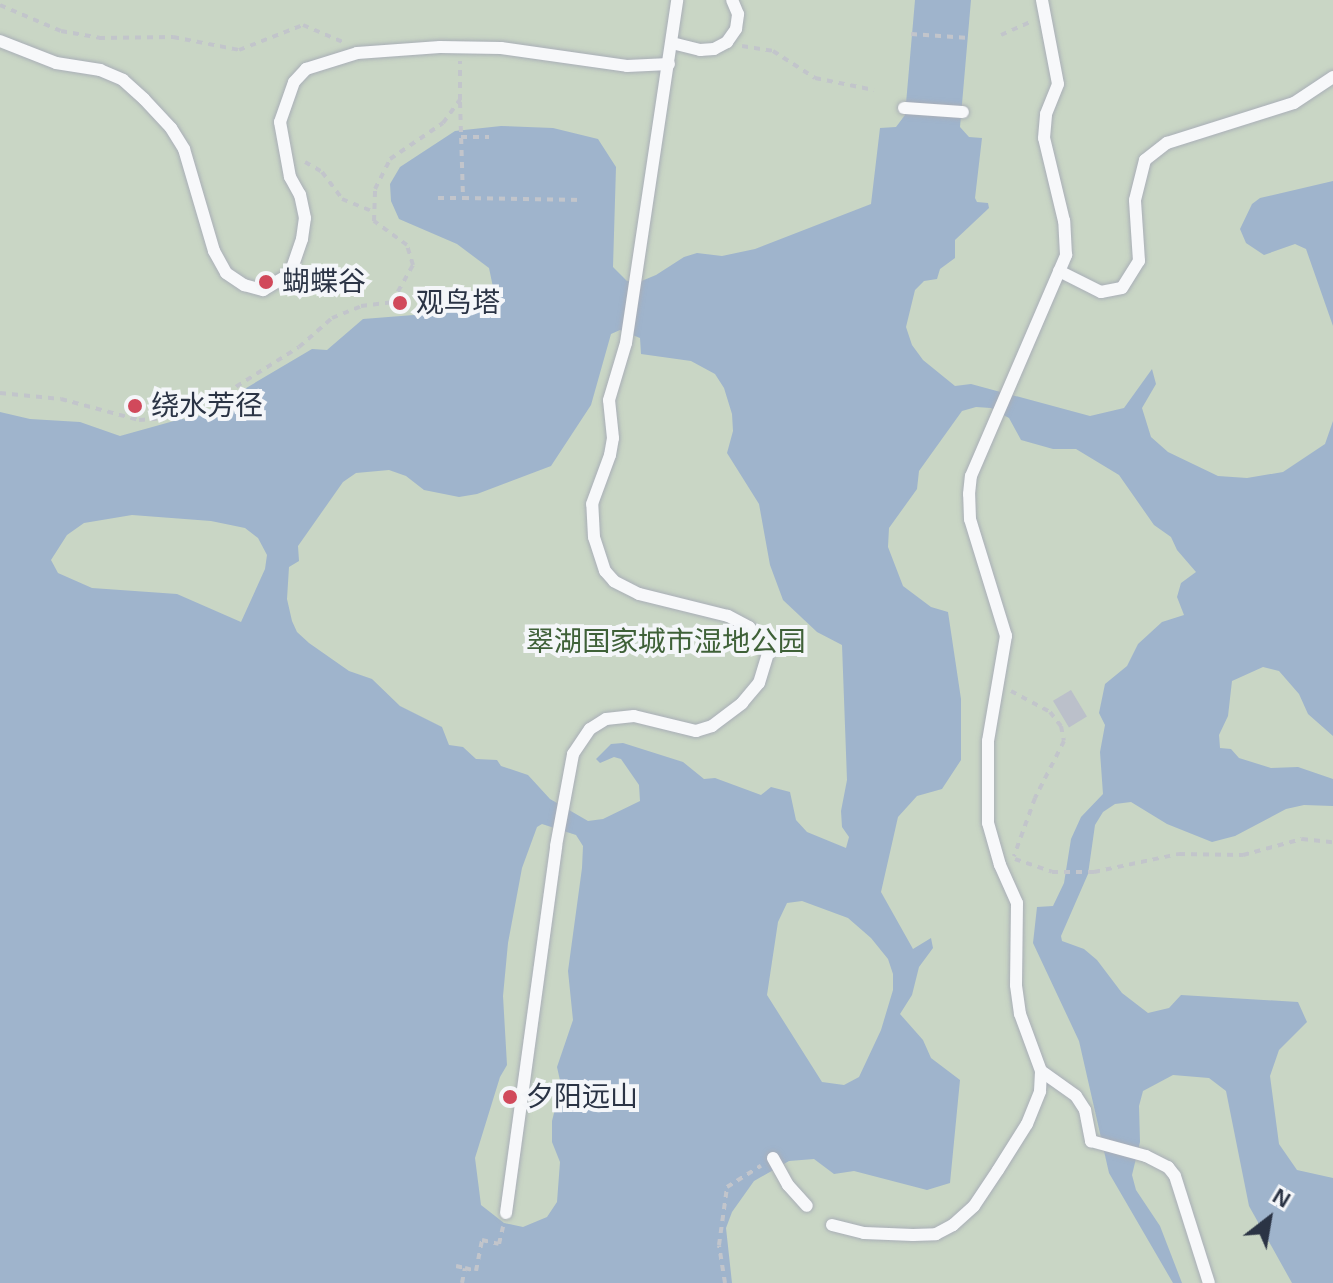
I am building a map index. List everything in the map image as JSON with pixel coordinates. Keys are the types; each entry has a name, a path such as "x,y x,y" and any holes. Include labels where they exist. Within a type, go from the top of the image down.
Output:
{"lane":[{"path":"506,1213 556,846 573,754 590,729 606,719 621,716 696,731 712,726 742,703 759,683 768,653 749,627 728,616 639,594 614,581 605,571 594,537 592,504 613,438 609,400 626,343 677,0"},
{"path":"672,43 714,49 728,41 736,29 738,14 732,0"},
{"path":"832,1225 864,1233 913,1235 936,1234 953,1225 974,1206 1027,1124 1040,1091 1041,1071 1020,1014 1016,985 1017,903 988,823 988,741 1006,636 970,519 969,494 971,476 1066,255 1064,221 1043,125 1057,93 1058,74 1042,0"},
{"path":"0,41 56,63 100,70 123,80 144,99 171,128 184,149 214,251 226,273 244,285 263,290 290,274 302,239 305,218 300,195 290,177 280,122 294,82 306,69 357,53 389,48 460,47 501,48 627,66 669,64"},
{"path":"1059,271 1101,292 1122,288 1139,261 1135,200 1145,160 1167,143 1294,103 1333,77"},
{"path":"904,108 963,112"},
{"path":"1041,1071 1076,1096 1085,1110 1091,1141 1146,1156 1168,1167 1175,1176 1209,1283"},
{"path":"773,1158 788,1185 807,1206"}],"path":[{"path":"0,5 80,36 173,37 225,50 252,48 279,32 303,25 331,35 357,53"},
{"path":"1001,35 1045,15"},
{"path":"911,34 969,38"},
{"path":"728,41 773,51 815,78 874,90"},
{"path":"460,47 463,198"},
{"path":"0,393 61,399 139,420 165,418 226,393 299,347 332,318 361,306 392,302 411,271 411,255 407,245 374,221 375,189 390,159 443,123 460,100"},
{"path":"461,137 489,137"},
{"path":"287,156 322,172 342,199 372,211"},
{"path":"438,198 583,200"},
{"path":"999,685 1050,712 1061,726 1064,741 1035,798 1013,858"},
{"path":"995,847 1013,858 1061,873 1094,872 1179,854 1243,855 1285,841 1333,842"},
{"path":"725,1283 719,1245 727,1187 773,1158"},
{"path":"456,1266 476,1271 482,1240 499,1244 506,1213"},
{"path":"462,1283 465,1268"}],"green space":[{"name":"翠湖国家城市湿地公园","path":"0,0 1333,0 1333,1283 0,1283"}],"water":[{"path":"915,0 971,0 960,127 969,137 982,138 975,198 977,202 988,203 989,208 955,240 955,258 940,269 937,279 924,281 915,290 906,327 912,345 923,360 955,386 971,384 1090,416 1124,408 1152,369 1156,384 1142,408 1151,437 1168,452 1218,476 1247,478 1283,472 1325,444 1333,421 1333,736 1308,714 1299,694 1279,671 1263,667 1232,681 1228,716 1219,735 1220,748 1231,749 1239,758 1271,768 1298,767 1333,779 1333,806 1304,805 1286,809 1235,836 1212,842 1167,824 1131,802 1115,804 1103,812 1095,825 1088,874 1061,936 1062,941 1084,949 1097,960 1122,993 1148,1013 1169,1008 1181,995 1298,1002 1307,1022 1279,1050 1270,1076 1279,1144 1297,1170 1333,1178 1333,1283 1292,1283 1249,1206 1226,1091 1209,1078 1173,1075 1143,1091 1139,1106 1140,1142 1132,1175 1136,1190 1160,1226 1182,1283 1173,1283 1109,1173 1079,1041 1033,943 1037,907 1053,906 1064,883 1071,839 1081,817 1103,794 1100,752 1105,725 1099,713 1105,684 1127,666 1138,644 1162,622 1184,615 1177,597 1181,583 1196,572 1177,550 1171,537 1154,525 1119,475 1076,449 1053,449 1021,440 1009,418 991,408 976,407 962,411 919,471 917,489 889,528 888,547 903,586 931,607 948,612 961,699 961,760 942,789 917,796 898,817 881,892 913,949 931,938 933,948 919,967 912,995 900,1014 923,1040 931,1058 960,1080 950,1183 927,1190 854,1171 834,1174 814,1159 789,1161 754,1181 732,1212 726,1228 732,1283 0,1283 0,412 30,419 80,422 120,436 181,419 192,420 312,349 327,350 363,319 452,312 485,299 493,287 489,268 457,244 399,219 391,201 390,184 400,167 455,131 501,126 553,128 598,139 616,167 613,267 627,281 639,282 684,257 697,253 722,256 755,249 871,204 880,128 896,127 905,115","holes":["620,330 640,338 641,354 691,361 715,374 724,388 732,414 733,431 727,453 759,504 770,565 783,600 817,632 842,645 847,780 841,811 842,827 849,837 846,848 807,832 796,820 790,792 771,787 761,795 715,778 704,779 683,762 623,743 611,744 596,759 600,763 614,757 621,759 639,785 640,801 603,819 588,821 550,799 528,775 501,766 497,760 476,759 463,747 449,745 442,727 400,706 372,679 349,671 297,632 287,599 289,567 299,561 298,546 343,482 356,473 389,470 406,476 424,490 459,497 477,494 551,466 591,405 611,334","132,515 211,521 245,528 258,538 267,555 265,569 241,622 177,594 92,588 58,573 51,560 67,535 84,523","542,824 576,835 583,846 568,971 573,1020 557,1067 561,1085 552,1121 552,1142 560,1162 557,1202 547,1217 523,1227 504,1223 481,1205 475,1158 500,1077 507,1065 503,996 508,943 522,868 537,827","802,901 848,918 871,938 888,959 893,974 893,990 881,1030 859,1077 844,1085 822,1082 767,995 778,922 787,903"]},
{"path":"1333,181 1333,326 1306,249 1295,244 1264,255 1246,243 1240,229 1252,204 1260,198"}],"building":[{"path":"1071,690 1087,717 1069,727 1053,701"}],"place":[{"name":"蝴蝶谷","path":"266,282"},
{"name":"观鸟塔","path":"400,303"},
{"name":"绕水芳径","path":"135,406"},
{"name":"夕阳远山","path":"510,1097"}]}
